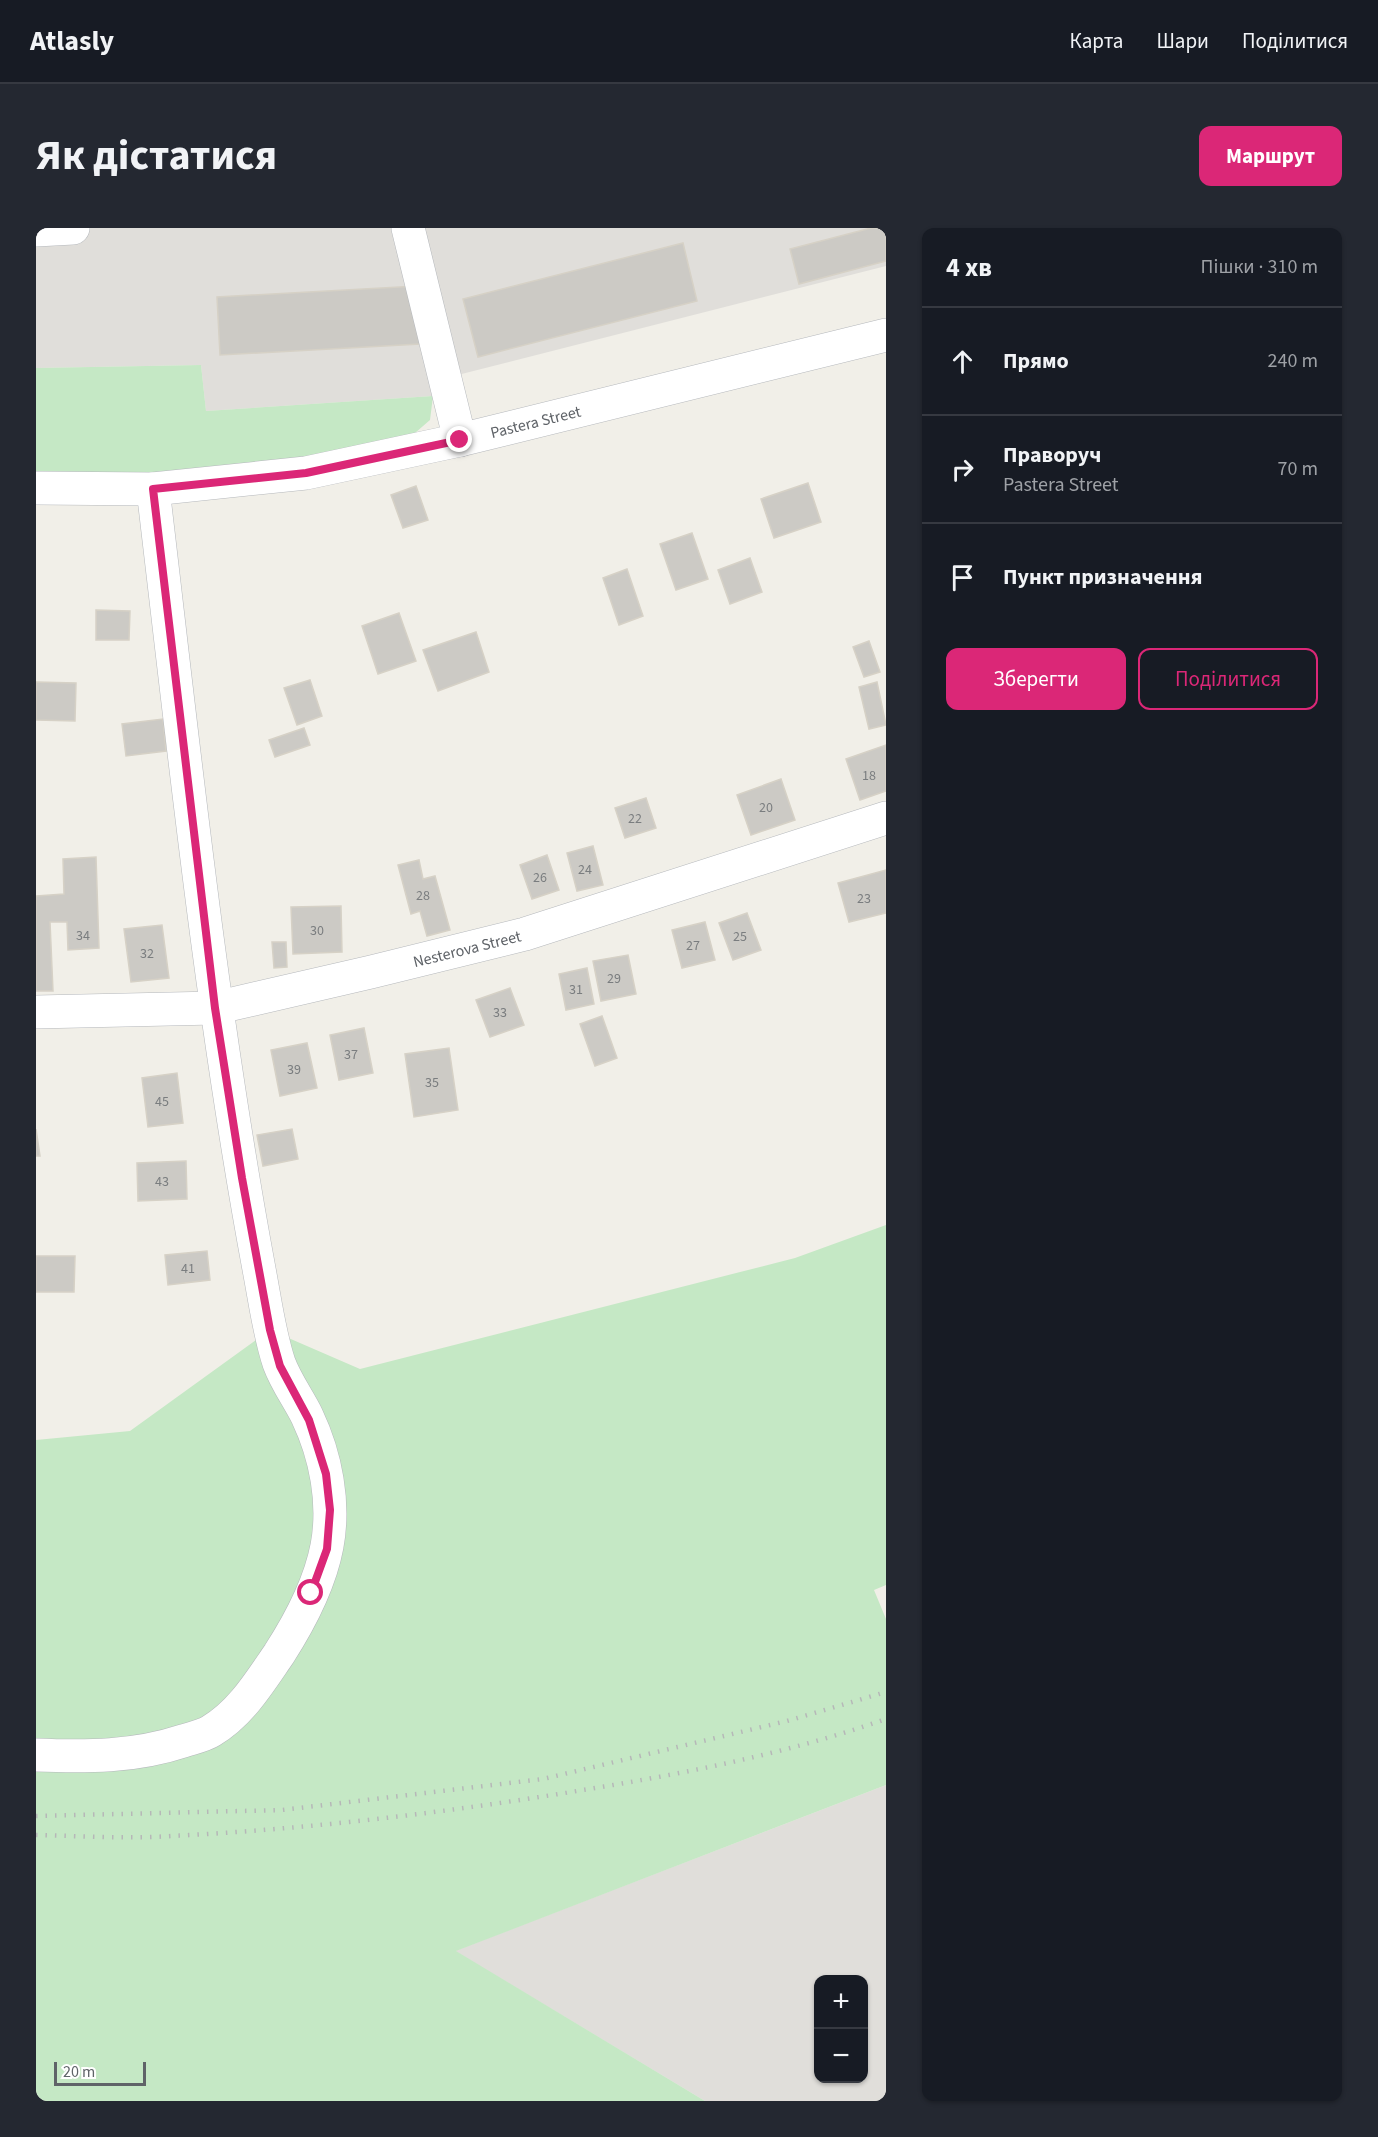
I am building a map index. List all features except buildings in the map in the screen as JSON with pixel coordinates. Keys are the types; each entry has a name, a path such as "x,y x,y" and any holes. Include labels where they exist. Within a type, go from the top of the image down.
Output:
{"street":[{"path":"36,230 73,228"},
{"path":"408,228 460,440"},
{"name":"Pastera Street","path":"36,488 153,489 306,473 460,440 886,335"},
{"path":"36,1755 80,1757 154,1751 209,1732 248,1699 292,1633 311,1593 327,1549 330,1510 326,1474 309,1420 280,1366 270,1330 242,1178 215,1008 153,489"},
{"name":"Nesterova Street","path":"36,1012 215,1008 525,934 886,818"}],"shaded area":[{"path":"36,228 886,228 886,266 430,382 433,396 206,411 201,365 36,368"},
{"path":"886,1785 886,2101 705,2101 455,1951"}],"green space":[{"path":"201,365 206,411 433,396 430,420 408,439 308,461 153,474 36,473 36,368"},
{"path":"886,1225 886,1585 874,1590 886,1619 886,1785 456,1951 705,2101 36,2101 36,1440 130,1431 270,1330 360,1369 795,1258"}],"railway":[{"path":"36,1816 282,1810 543,1779 787,1721 886,1692"},
{"path":"36,1835 155,1837 223,1833 375,1819 476,1806 616,1784 733,1762 810,1743 886,1719"}],"route":[{"path":"311,1593 327,1549 330,1510 326,1474 309,1420 280,1366 270,1330 242,1178 215,1008 153,489 306,473 460,440"}]}
